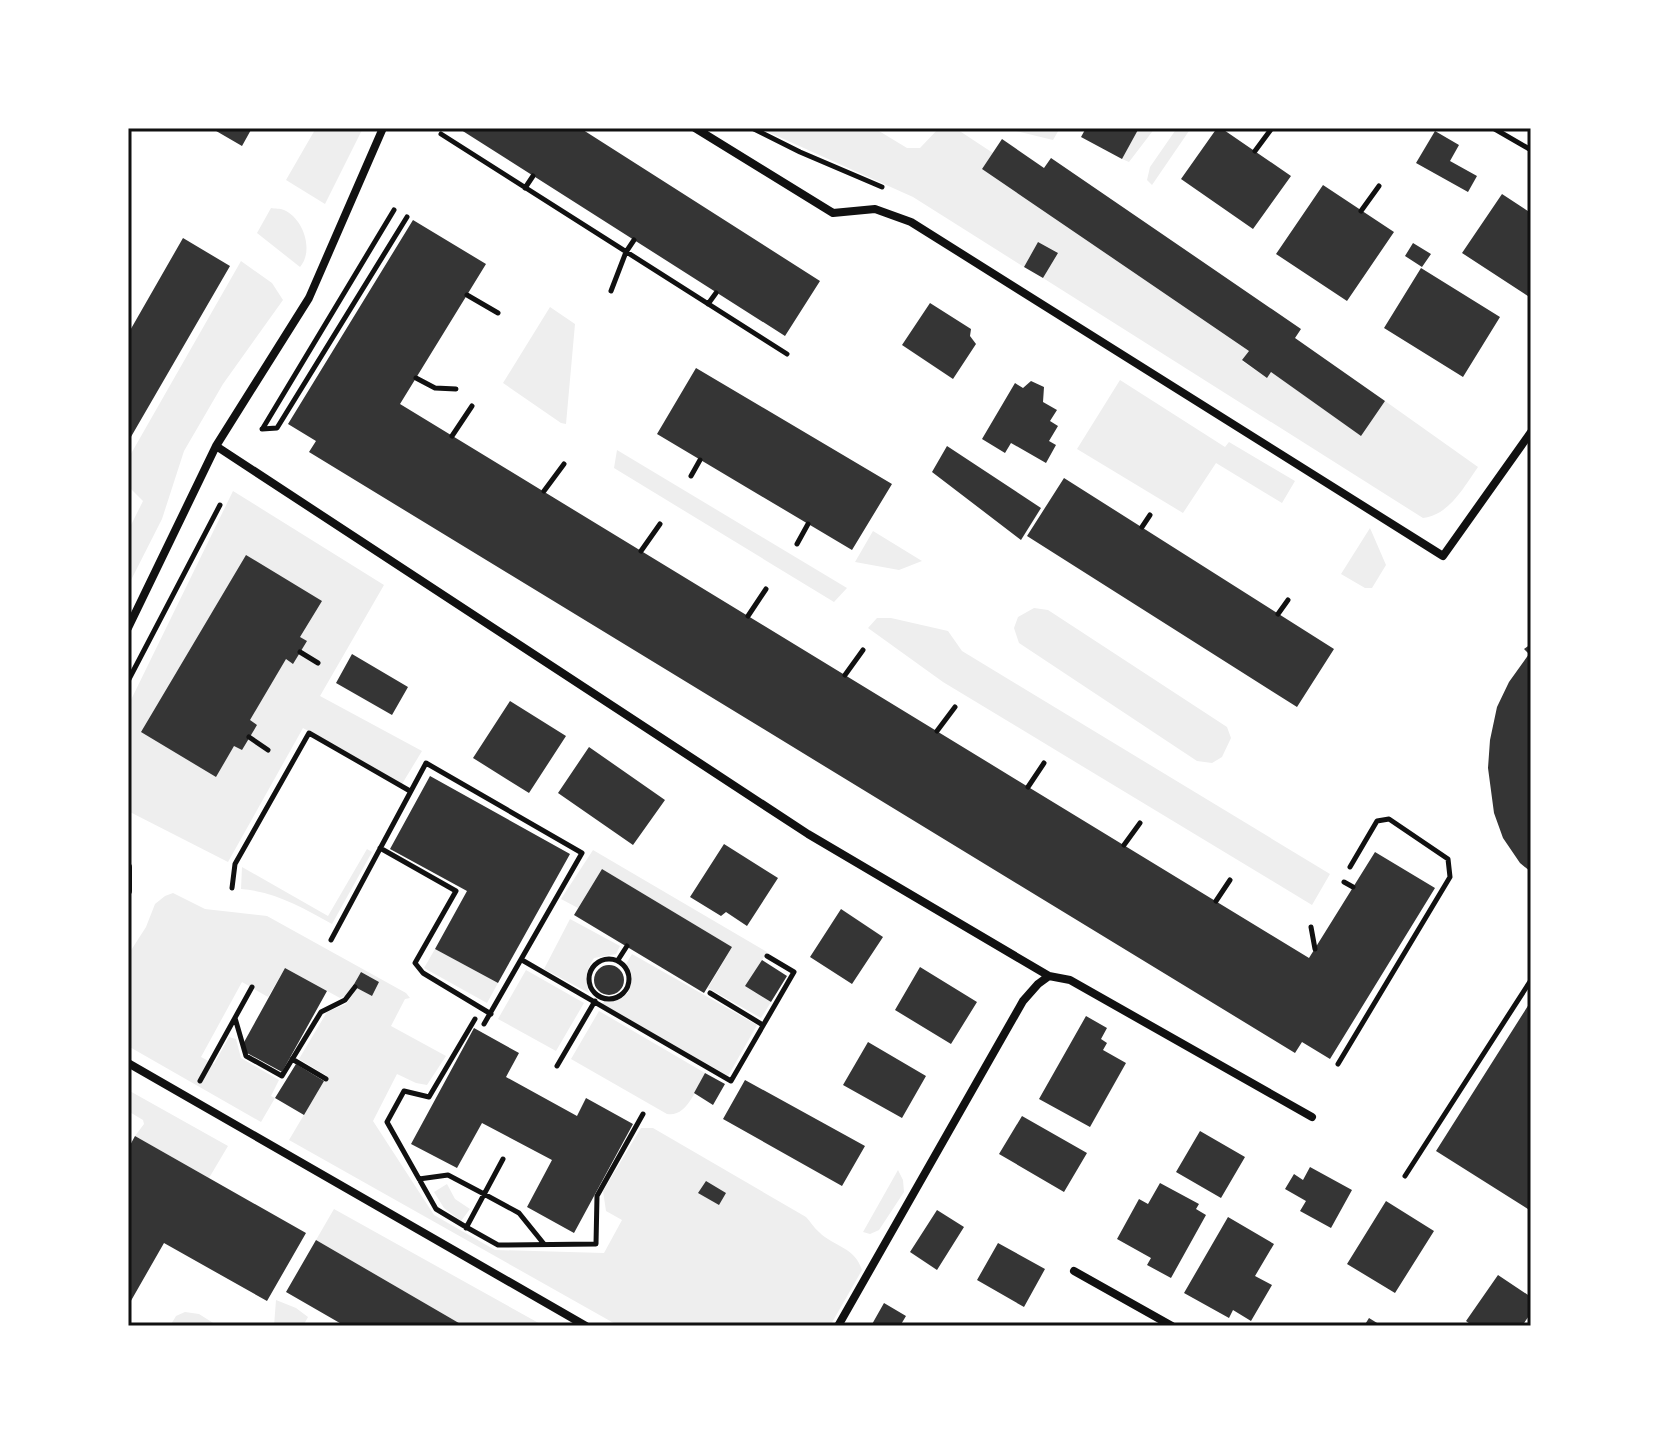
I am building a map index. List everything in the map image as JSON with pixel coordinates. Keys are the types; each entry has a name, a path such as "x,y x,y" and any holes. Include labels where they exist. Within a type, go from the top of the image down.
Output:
{"street":[{"path":"128,628 216,446 309,298 383,128"},
{"path":"695,128 833,213 875,209 911,222 1443,556 1531,432"},
{"path":"216,446 808,834 1049,976 1070,980 1312,1117"},
{"path":"128,867 128,891"},
{"path":"838,1326 1023,1001 1049,976"},
{"path":"128,1063 586,1326"},
{"path":"1074,1271 1172,1326"}],"path":[{"path":"1255,151 1272,128"},
{"path":"1493,128 1531,150"},
{"path":"441,134 787,354"},
{"path":"525,188 533,176"},
{"path":"1361,211 1379,186"},
{"path":"394,210 262,429 277,428 407,217"},
{"path":"611,291 634,240"},
{"path":"708,304 716,293"},
{"path":"467,295 498,313"},
{"path":"416,378 435,388 456,389"},
{"path":"452,436 472,406"},
{"path":"691,476 700,460"},
{"path":"544,491 564,464"},
{"path":"128,681 220,505"},
{"path":"1142,527 1150,515"},
{"path":"641,551 660,524"},
{"path":"797,544 808,524"},
{"path":"748,616 766,589"},
{"path":"1278,614 1288,600"},
{"path":"845,675 863,650"},
{"path":"300,652 318,663"},
{"path":"937,731 955,707"},
{"path":"232,888 235,864 309,733 410,791"},
{"path":"249,737 268,750"},
{"path":"331,940 426,763 582,853 484,1024"},
{"path":"1028,787 1044,763"},
{"path":"1338,1064 1450,877 1448,859 1389,819 1377,821 1350,867"},
{"path":"1124,845 1140,823"},
{"path":"380,848 456,891 415,963 423,973 491,1014"},
{"path":"1216,901 1230,880"},
{"path":"1344,882 1353,887"},
{"path":"1311,927 1315,949"},
{"path":"618,960 627,946"},
{"path":"522,960 731,1081 794,972 767,956"},
{"path":"605,959 618,960 627,969 628,988 618,998 598,996 590,985 593,966 605,959"},
{"path":"1405,1176 1531,980"},
{"path":"190,1099 252,987"},
{"path":"235,1018 246,1056 282,1076 321,1012 345,1000 355,987"},
{"path":"710,993 763,1025"},
{"path":"557,1066 598,996"},
{"path":"475,1019 429,1097 404,1091 387,1122 436,1209 466,1227 498,1245 596,1244 597,1196 643,1114"},
{"path":"292,1059 326,1079"},
{"path":"453,1250 503,1159"},
{"path":"419,1179 448,1175 519,1213 545,1244"}],"shaded area":[{"path":"316,128 363,128 325,204 286,180"},
{"path":"759,128 874,128 907,148 920,148 939,128 955,128 993,153 982,169 1249,351 1242,361 1267,378 1271,372 1360,435 1385,401 1478,467 1448,506 1423,518 1043,278 1057,252 1038,242 1024,267 913,197"},
{"path":"1004,128 1060,128 1053,140"},
{"path":"1139,128 1155,128 1129,162 1122,159"},
{"path":"1177,128 1191,128 1152,185 1147,180 1150,167"},
{"path":"271,208 291,214 302,228 306,253 300,267 257,233"},
{"path":"241,261 272,283 283,300 223,384 184,451 162,519 128,586 128,531 143,501 128,486 128,459"},
{"path":"550,307 575,324 566,424 503,383"},
{"path":"1120,380 1225,447 1229,442 1295,481 1282,503 1216,463 1183,513 1077,449"},
{"path":"617,450 847,588 834,602 614,468"},
{"path":"233,491 384,585 320,696 422,751 402,784 303,728 228,862 128,811 128,706"},
{"path":"1370,528 1386,565 1372,588 1365,588 1341,574"},
{"path":"873,531 922,561 899,570 855,562"},
{"path":"1034,608 1048,610 1227,727 1231,738 1222,757 1212,763 1197,761 1019,643 1014,628 1018,617"},
{"path":"877,618 891,618 948,631 962,651 1330,874 1312,905 943,682 868,628"},
{"path":"367,849 372,852 332,924 277,897 241,889 242,867 328,916"},
{"path":"593,850 767,952 746,986 771,1002 761,1018 708,988 732,947 602,869 578,908 561,899"},
{"path":"173,893 205,909 267,916 406,993 410,998 405,999 391,1026 446,1056 427,1085 397,1074 373,1121 434,1215 495,1250 604,1253 622,1220 606,1211 603,1191 641,1128 653,1128 806,1217 825,1237 854,1256 862,1270 830,1326 619,1326 289,1140 327,1076 299,1059 327,1012 346,1004 357,988 372,996 379,982 361,972 347,995 340,998 285,968 268,997 242,982 201,1057 214,1064 229,1037 236,1039 241,1058 279,1080 271,1096 275,1098 261,1122 128,1046 128,955 146,927 155,904"},
{"path":"570,919 620,946 616,954 594,958 587,975 589,993 544,969"},
{"path":"435,949 498,983 487,1003 424,968"},
{"path":"632,954 757,1025 728,1076 602,1004 620,999 629,991 631,979 626,964"},
{"path":"526,970 584,1003 556,1051 498,1019"},
{"path":"599,1011 705,1073 686,1106 674,1114 667,1114 571,1059"},
{"path":"128,1090 228,1146 209,1178 135,1136 144,1124 143,1120 128,1111"},
{"path":"898,1170 904,1192 879,1230 870,1234 863,1232"},
{"path":"447,1184 455,1199 470,1209 461,1221 444,1208 434,1192"},
{"path":"334,1209 544,1326 464,1326 316,1240"},
{"path":"276,1300 308,1317 303,1326 274,1326"},
{"path":"185,1312 199,1314 218,1326 170,1326 176,1316"}],"building":[{"path":"211,128 252,128 242,146"},
{"path":"458,128 580,128 820,281 785,336"},
{"path":"1086,128 1139,128 1122,159 1081,137"},
{"path":"1217,128 1291,176 1253,229 1181,179"},
{"path":"1435,131 1459,145 1450,161 1477,176 1468,192 1416,163"},
{"path":"1002,139 1044,168 1051,158 1301,329 1295,338 1385,401 1361,436 1271,372 1267,378 1242,360 1249,351 982,169"},
{"path":"1323,185 1394,232 1347,301 1276,254"},
{"path":"1502,194 1531,213 1531,298 1462,253"},
{"path":"413,220 486,264 400,404 1309,958 1375,852 1435,888 1330,1059 1302,1042 1295,1053 309,452 316,441 288,424"},
{"path":"183,238 230,266 128,442 128,334"},
{"path":"1038,242 1058,253 1043,278 1024,267"},
{"path":"1413,243 1431,254 1422,267 1405,256"},
{"path":"1421,268 1500,317 1463,377 1384,328"},
{"path":"930,303 971,329 970,336 976,344 953,379 902,345"},
{"path":"696,368 892,484 852,550 657,434"},
{"path":"1031,381 1044,387 1043,402 1057,410 1050,421 1058,426 1049,441 1056,445 1046,463 1011,443 1005,453 982,439 1015,383 1023,388"},
{"path":"947,446 1041,508 1021,540 932,472"},
{"path":"1064,478 1334,649 1297,707 1027,536"},
{"path":"246,555 322,601 300,637 307,641 293,664 286,659 250,720 257,725 242,750 234,746 216,777 141,732"},
{"path":"1531,644 1531,872 1520,863 1503,838 1494,813 1488,768 1497,707 1509,682 1529,654 1524,649"},
{"path":"352,654 408,687 392,715 336,683"},
{"path":"510,701 566,736 529,793 473,758"},
{"path":"589,747 665,800 633,845 558,793"},
{"path":"430,776 570,854 498,983 435,949 467,891 390,849"},
{"path":"724,844 778,878 747,926 726,912 721,916 690,897"},
{"path":"602,869 732,947 704,993 574,915"},
{"path":"841,909 883,937 852,984 810,957"},
{"path":"762,960 787,976 771,1002 745,986"},
{"path":"609,965 620,969 624,980 620,991 609,995 598,991 594,980 598,969"},
{"path":"920,967 977,1002 951,1044 895,1010"},
{"path":"285,968 327,991 282,1072 247,1053 243,1044"},
{"path":"361,972 379,982 372,996 353,986"},
{"path":"1531,1001 1531,1211 1436,1151"},
{"path":"1086,1016 1107,1028 1101,1039 1107,1043 1103,1050 1126,1063 1090,1127 1039,1099"},
{"path":"474,1028 519,1053 506,1077 577,1116 586,1098 633,1124 574,1233 527,1207 552,1160 482,1123 457,1168 411,1144"},
{"path":"868,1042 926,1076 902,1118 843,1085"},
{"path":"296,1064 324,1081 304,1115 275,1098"},
{"path":"705,1073 725,1084 713,1105 694,1093"},
{"path":"745,1080 865,1146 842,1186 723,1119"},
{"path":"1022,1116 1087,1153 1064,1192 999,1154"},
{"path":"1200,1131 1245,1157 1221,1198 1176,1172"},
{"path":"135,1136 306,1233 267,1301 164,1243 128,1306 128,1149"},
{"path":"1310,1167 1352,1190 1331,1228 1300,1211 1306,1201 1285,1189 1294,1174 1303,1180"},
{"path":"706,1181 726,1193 719,1205 698,1193"},
{"path":"1160,1183 1199,1204 1196,1209 1206,1215 1171,1278 1147,1265 1151,1258 1117,1239 1139,1199 1148,1204"},
{"path":"1386,1201 1434,1231 1395,1293 1347,1264"},
{"path":"937,1210 964,1227 937,1270 910,1252"},
{"path":"1228,1217 1274,1244 1255,1276 1272,1285 1251,1321 1233,1310 1229,1318 1184,1293"},
{"path":"316,1240 464,1326 345,1326 286,1292"},
{"path":"998,1243 1045,1269 1024,1307 977,1280"},
{"path":"1498,1275 1531,1297 1531,1313 1522,1326 1473,1326 1466,1321"},
{"path":"884,1303 906,1316 900,1326 871,1326"},
{"path":"1369,1318 1382,1326 1364,1326"}]}
